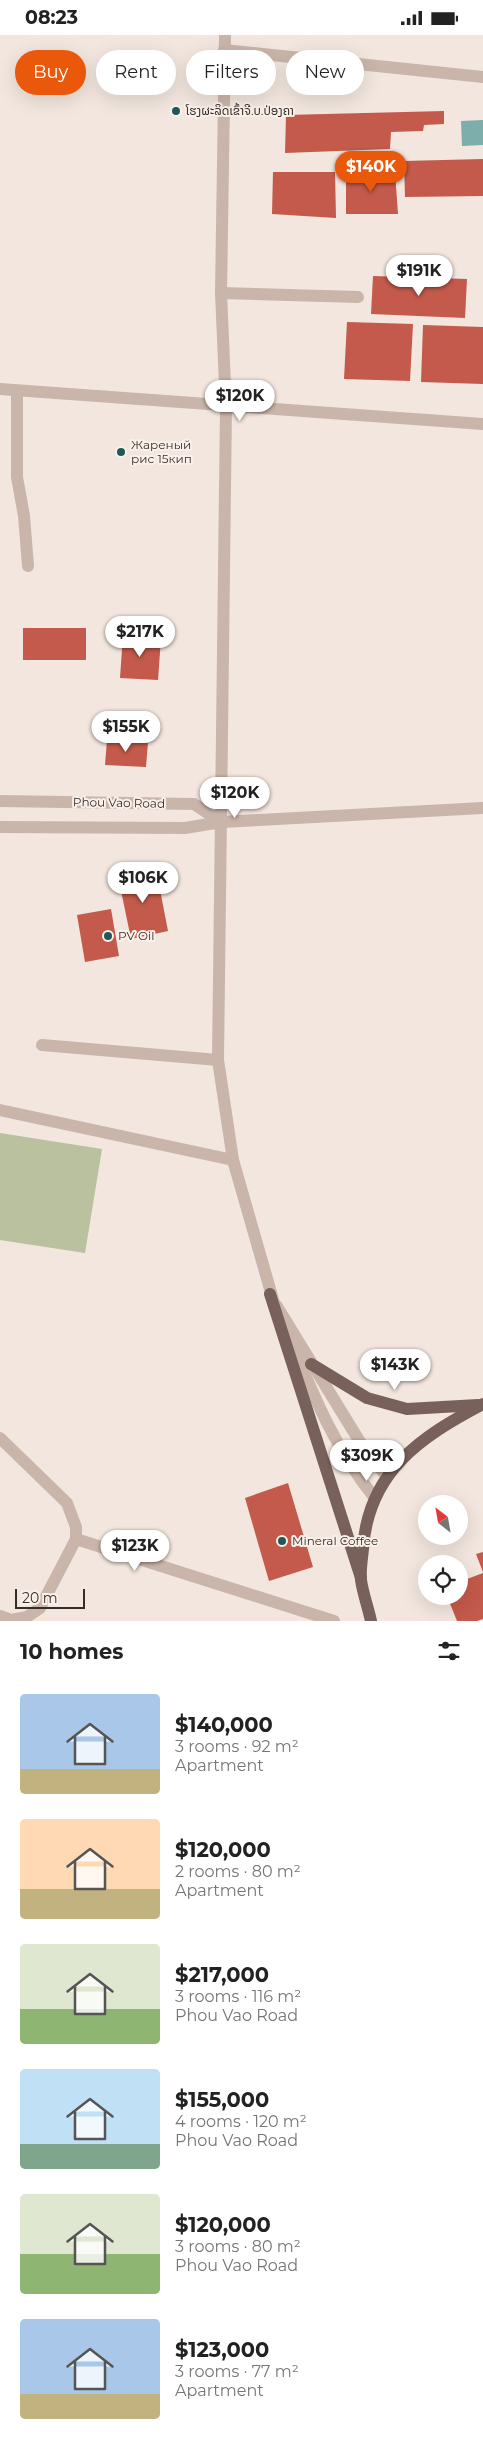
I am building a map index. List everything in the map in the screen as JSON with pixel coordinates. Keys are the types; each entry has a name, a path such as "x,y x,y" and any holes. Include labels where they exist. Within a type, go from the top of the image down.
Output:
{"main road":[{"path":"270,1294 361,1578 371,1621"},
{"path":"311,1364 367,1398 407,1409 483,1404"},
{"path":"361,1578 364,1538 374,1497 387,1477 413,1448 435,1431 483,1404"}],"street":[{"path":"224,50 225,35"},
{"path":"276,55 483,77"},
{"path":"223,95 221,293 226,407 218,1060 233,1160 270,1294 331,1435 354,1472 374,1497"},
{"path":"221,293 358,297"},
{"path":"0,389 226,407 483,424"},
{"path":"18,391 18,477 24,516 28,565"},
{"name":"Phou Vao Road","path":"0,801 194,804 221,822"},
{"path":"221,822 483,808"},
{"name":"Phou Vao Road","path":"0,827 185,828 221,822"},
{"path":"42,1045 218,1060"},
{"path":"0,1110 233,1160"},
{"path":"270,1294 311,1364 372,1460 387,1477"},
{"path":"0,1438 67,1503 76,1527 76,1539 40,1608 27,1617 11,1620 0,1616"},
{"path":"76,1539 334,1621"}],"green space":[{"path":"0,1133 102,1149 85,1253 0,1240"}],"water":[{"path":"483,120 483,145 462,146 461,121"}],"building":[{"path":"444,111 444,124 424,125 423,131 391,132 390,149 285,153 286,115"},
{"path":"483,159 483,196 405,197 404,161"},
{"path":"273,172 335,172 336,218 272,214"},
{"path":"346,172 395,172 398,214 346,214"},
{"path":"373,276 467,279 465,318 371,314"},
{"path":"347,322 413,324 410,381 344,379"},
{"path":"423,325 483,327 483,384 421,382"},
{"path":"23,628 86,628 86,660 23,660"},
{"path":"123,635 161,638 158,680 120,678"},
{"path":"107,740 148,742 146,767 105,765"},
{"path":"156,869 168,931 131,939 118,876"},
{"path":"111,909 119,956 85,962 77,915"},
{"path":"288,1483 313,1567 269,1581 245,1498"},
{"path":"483,1552 483,1572 476,1554"},
{"path":"483,1573 483,1619 477,1621 457,1621 451,1605 468,1605 468,1579"}],"place":[{"name":"ໂຮງຜະລິດເຂົ້າຈີ.ບ.ປ່ອງຄາ","path":"176,111"},
{"name":"Жареный рис 15кип","path":"121,452"},
{"name":"PV Oil","path":"108,936"},
{"name":"Mineral Coffee","path":"282,1541"}]}
